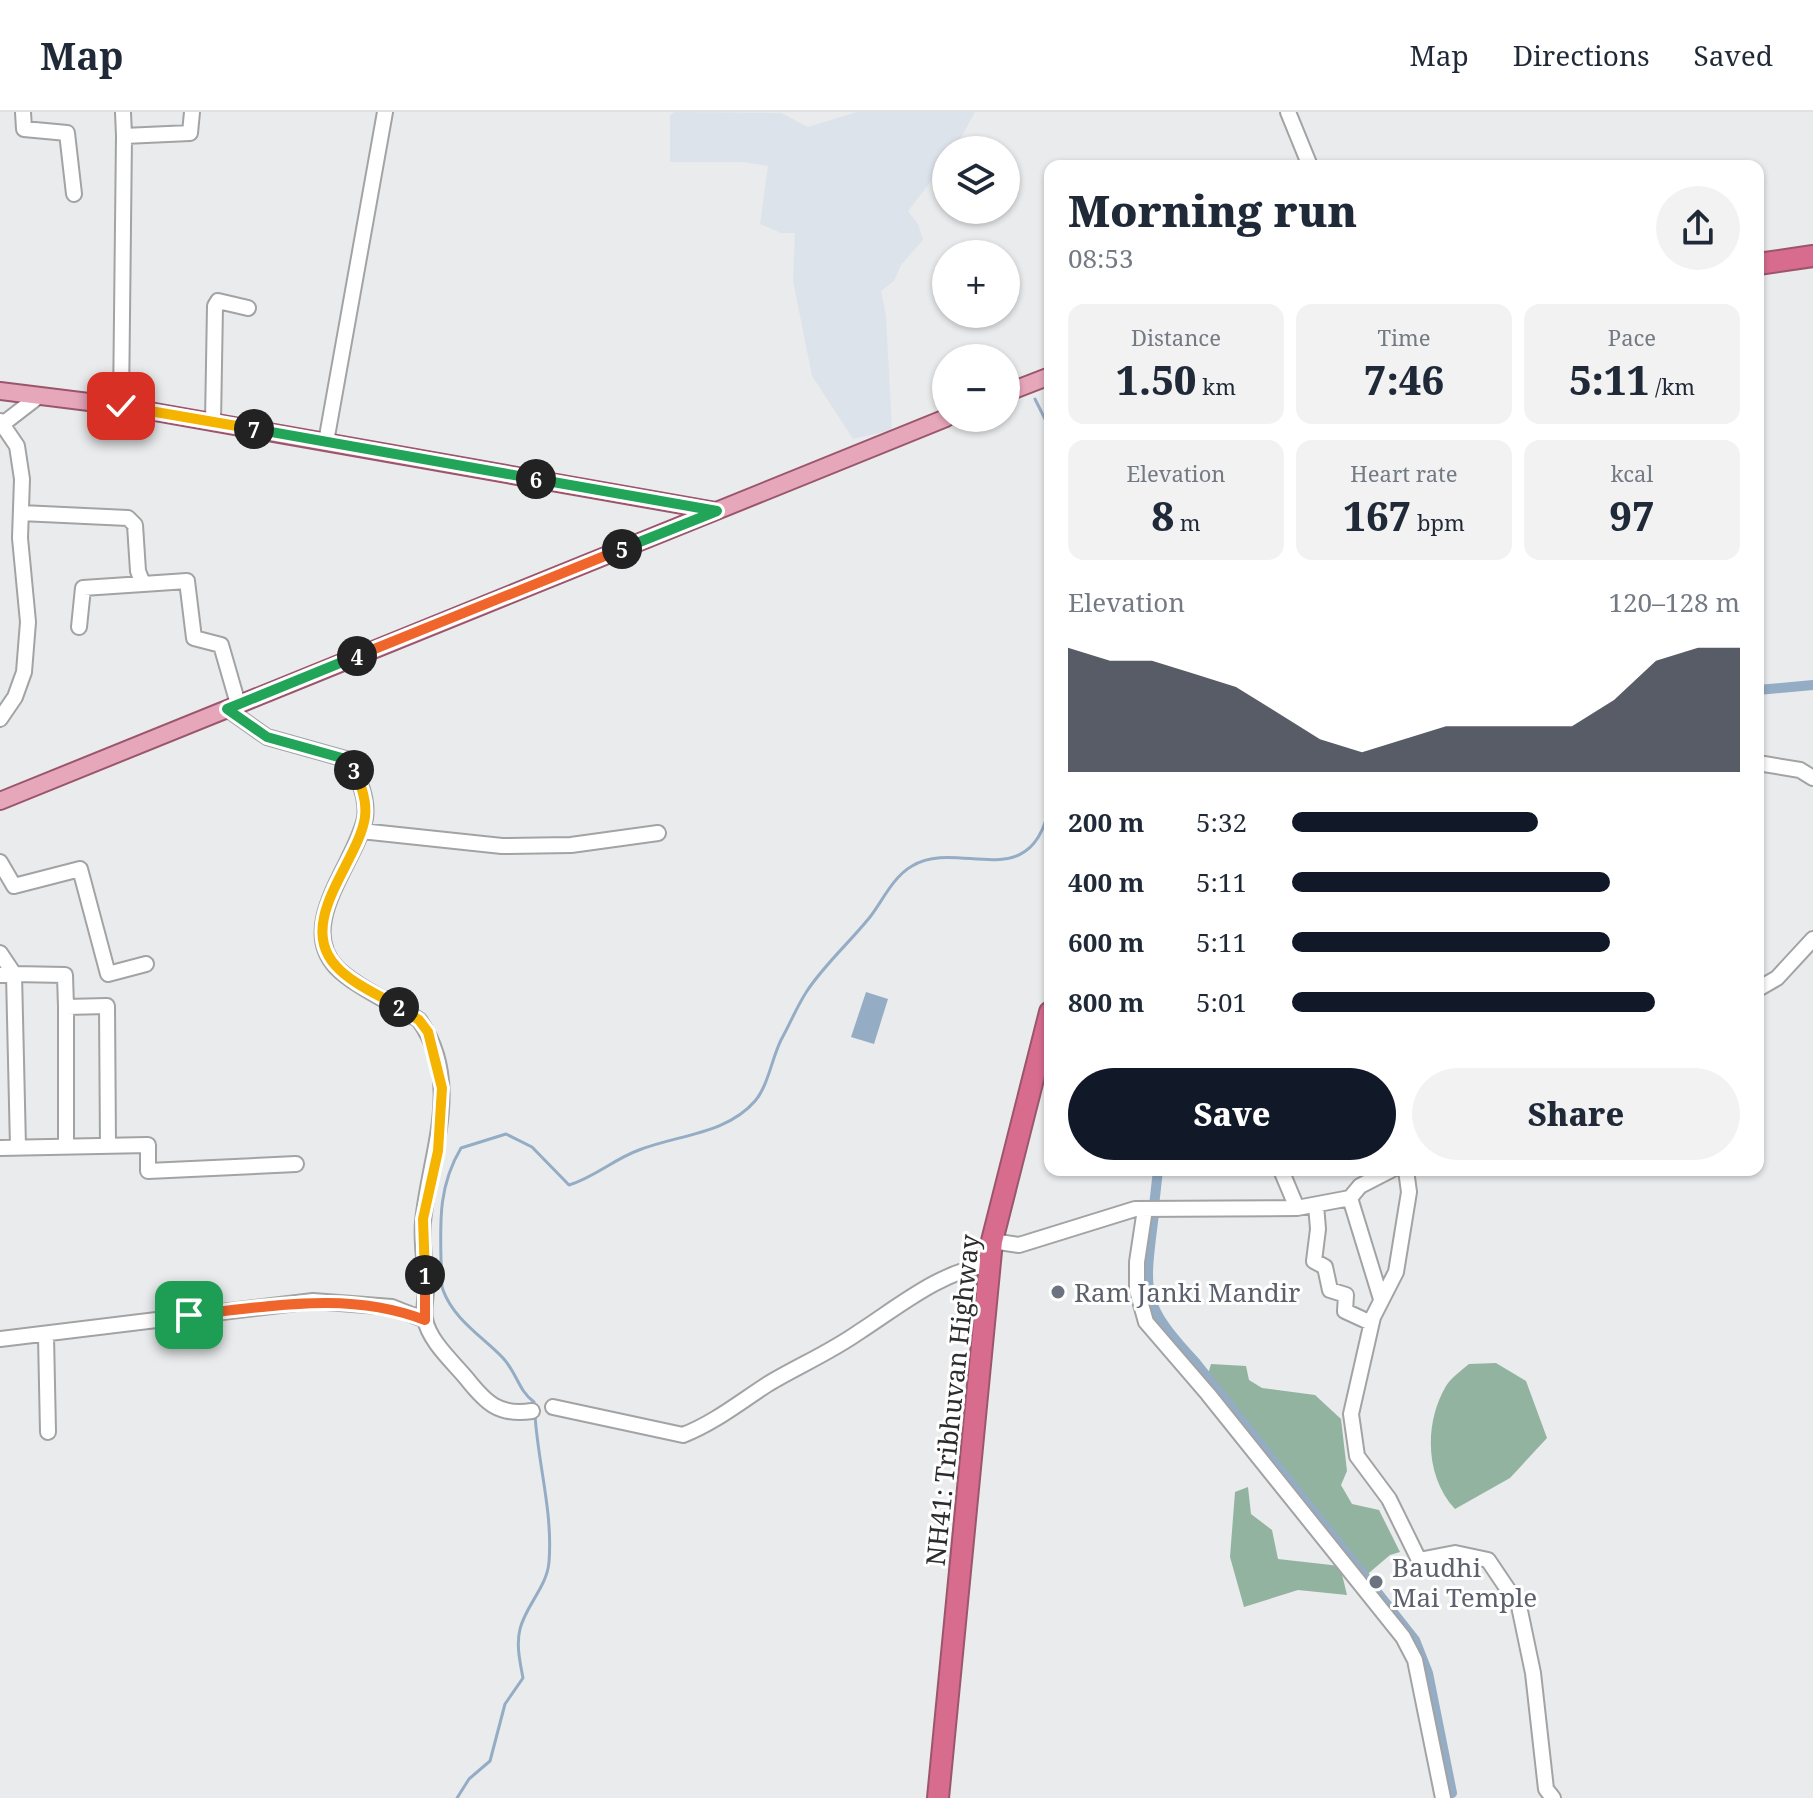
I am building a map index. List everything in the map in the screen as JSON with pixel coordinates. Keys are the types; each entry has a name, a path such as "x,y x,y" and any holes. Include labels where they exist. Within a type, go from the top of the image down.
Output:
{"highway":[{"path":"1764,263 1813,256"},
{"name":"NH41: Tribhuvan Highway","path":"938,1798 992,1241 1044,1036"}],"main road":[{"path":"1020,388 1044,378"},
{"path":"0,391 121,406 717,511"},
{"path":"0,801 932,424"}],"street":[{"path":"23,112 24,129 67,133 74,194"},
{"path":"121,406 123,112"},
{"path":"124,136 190,133 192,112"},
{"path":"326,442 385,112"},
{"path":"1288,112 1308,160"},
{"path":"213,422 215,306 218,301 248,308"},
{"path":"0,719 15,697 24,672 28,622 21,513 22,479 17,446 2,422 39,396"},
{"path":"21,513 128,518 135,525 138,571 143,584"},
{"path":"79,627 83,588 187,581 194,638 221,645 233,706 267,737 349,760 362,787 366,815 357,847 334,884 324,925 325,950 337,968 419,1020 428,1032 442,1088 442,1108 438,1151 423,1219 425,1320 436,1340 488,1405 512,1414 532,1411"},
{"path":"1764,764 1800,770 1813,778"},
{"path":"361,831 502,846 571,845 658,833"},
{"path":"0,862 14,886 80,869 108,974 146,964"},
{"path":"1764,986 1777,978 1813,939"},
{"path":"0,953 7,975 18,1147"},
{"path":"7,975 65,975 66,1147"},
{"path":"66,1007 107,1006 108,1146"},
{"path":"0,1148 148,1145 148,1171 296,1164"},
{"path":"1284,1176 1297,1208"},
{"path":"992,1241 1019,1245 1119,1211 1297,1208 1316,1205 1350,1198 1360,1186 1379,1176"},
{"path":"1407,1176 1409,1192 1396,1272 1371,1323 1351,1414 1357,1456 1389,1499 1419,1560 1455,1553 1488,1560 1519,1606 1533,1673 1546,1789 1553,1798"},
{"path":"1350,1198 1381,1299"},
{"path":"1316,1205 1318,1229 1314,1261 1325,1267 1330,1290 1346,1295 1345,1311 1371,1323"},
{"path":"1145,1209 1137,1262 1137,1290 1146,1322 1208,1394 1403,1637 1415,1660 1443,1798"},
{"path":"553,1407 683,1435 700,1428 772,1382 818,1360 940,1281 972,1267 989,1265"},
{"path":"0,1339 46,1336 313,1301 392,1307 425,1320"},
{"path":"46,1336 48,1432"}],"shaded area":[{"path":"674,112 781,113 808,127 857,112 975,112 962,136 932,136 932,180 908,211 918,224 923,240 901,265 894,281 881,291 886,316 892,430 853,439 812,376 793,281 795,233 781,233 760,224 768,166 744,162 670,162 670,116"}],"green space":[{"path":"1496,1363 1526,1381 1547,1438 1510,1478 1455,1509 1445,1496 1433,1466 1431,1433 1434,1416 1446,1386 1460,1371 1469,1364"},
{"path":"1211,1364 1246,1366 1249,1380 1262,1388 1315,1395 1341,1419 1347,1471 1341,1485 1352,1504 1379,1510 1400,1552 1390,1555 1363,1578 1206,1381"},
{"path":"1248,1487 1251,1514 1272,1530 1278,1559 1340,1566 1347,1595 1298,1590 1244,1607 1230,1557 1235,1492"}],"water":[{"path":"866,992 888,999 874,1044 851,1037"}],"waterway":[{"path":"1035,399 1044,417"},
{"path":"1764,689 1813,685"},
{"path":"534,1407 534,1402 524,1392 508,1364 454,1310 443,1290 442,1202 448,1175 461,1148 506,1134 532,1147 569,1185 639,1150 730,1120 744,1112 759,1095 781,1040 807,991 870,917 899,876 912,866 931,859 1011,858 1027,850 1041,833 1044,823"},
{"path":"1154,1206 1157,1176"},
{"path":"1154,1214 1148,1280 1155,1311 1415,1640 1428,1673 1452,1793"},
{"path":"457,1798 469,1779 490,1761 505,1704 523,1678 518,1647 520,1629 541,1588 549,1562 549,1525 535,1415"}],"place":[{"name":"Ram Janki Mandir","path":"1058,1292"},
{"name":"Baudhi Mai Temple","path":"1376,1582"}],"route":[{"path":"121,406 717,511 227,709 267,737 349,760 362,787 366,815 357,847 334,884 324,925 325,950 337,968 419,1020 428,1032 442,1088 442,1108 438,1151 423,1219 425,1320 392,1307 313,1301 189,1315"}]}
